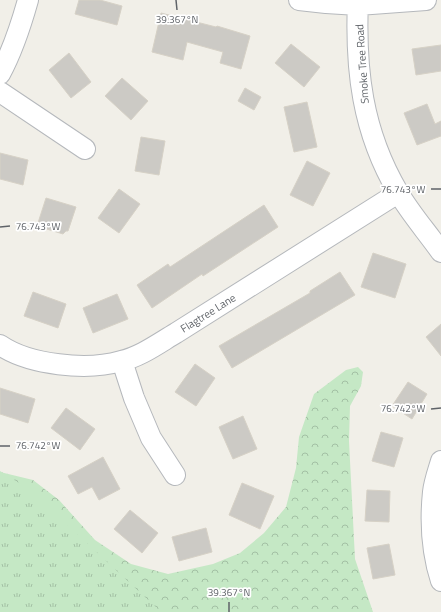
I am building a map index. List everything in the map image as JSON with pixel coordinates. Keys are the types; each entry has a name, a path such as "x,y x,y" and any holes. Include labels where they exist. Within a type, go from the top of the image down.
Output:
{"street":[{"path":"0,74 7,61 20,28 28,0"},
{"path":"299,0 326,3 426,0"},
{"name":"Smoke Tree Road","path":"358,2 359,57 363,99 371,133 383,163 398,193 441,252"},
{"path":"0,92 85,149"},
{"name":"Flagtree Lane","path":"0,345 22,356 65,365 96,365 122,361 150,349 398,193"},
{"path":"122,361 134,398 151,438 175,475"},
{"path":"441,462 433,490 432,520 434,551 441,581"}],"green space":[{"path":"358,367 363,372 361,386 350,406 349,441 355,559 373,612 0,612 0,472 33,480 59,500 95,540 131,564 168,574 213,564 240,553 264,533 286,507 296,468 299,437 314,394 346,370"},
{"path":"0,471 30,490 161,612 0,612"}],"building":[{"path":"79,0 100,0 122,6 117,25 75,14"},
{"path":"161,13 216,27 217,26 250,36 241,69 220,63 223,52 187,42 183,60 152,52"},
{"path":"291,44 320,67 304,87 275,63"},
{"path":"441,45 441,71 416,75 412,49"},
{"path":"69,53 91,82 71,98 49,70"},
{"path":"122,78 148,101 131,120 105,96"},
{"path":"245,88 261,97 254,110 238,101"},
{"path":"307,102 317,147 294,152 284,107"},
{"path":"427,104 435,124 441,121 441,136 417,145 404,113"},
{"path":"141,137 165,141 159,175 135,171"},
{"path":"0,153 28,160 23,185 0,179"},
{"path":"307,161 330,173 313,206 290,195"},
{"path":"119,189 140,204 119,233 98,218"},
{"path":"46,198 76,207 68,231 63,234 37,226"},
{"path":"264,205 278,227 203,276 202,274 152,308 137,285 168,264 170,267"},
{"path":"373,253 406,264 395,298 361,287"},
{"path":"340,272 355,295 232,368 219,346 310,293 310,291"},
{"path":"33,292 66,304 58,328 24,316"},
{"path":"117,294 128,319 93,333 83,308"},
{"path":"441,324 441,356 426,337"},
{"path":"195,364 215,378 196,406 175,392"},
{"path":"408,382 427,394 412,419 392,406"},
{"path":"0,388 35,399 28,423 0,414"},
{"path":"66,408 95,429 80,450 51,428"},
{"path":"243,416 257,449 233,459 219,427"},
{"path":"381,432 403,438 394,467 372,461"},
{"path":"103,457 120,489 99,500 92,487 78,494 68,476"},
{"path":"242,483 274,496 260,529 229,515"},
{"path":"367,490 390,491 389,522 365,521"},
{"path":"130,510 158,533 142,553 114,529"},
{"path":"206,528 212,552 179,561 172,537"},
{"path":"389,544 395,575 373,579 367,548"}]}
